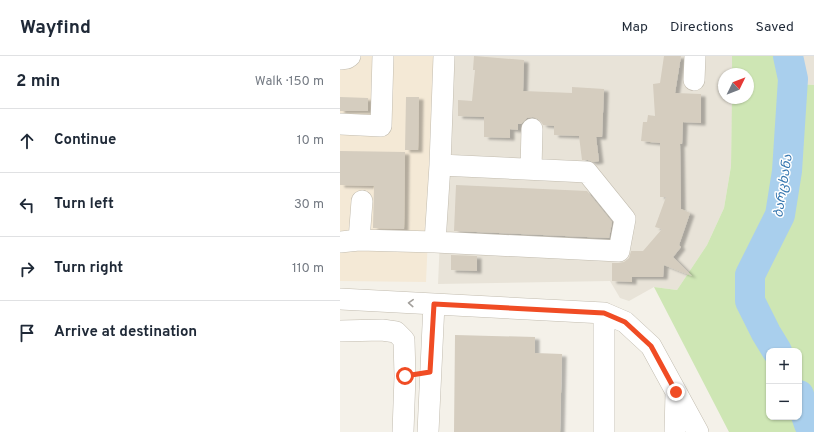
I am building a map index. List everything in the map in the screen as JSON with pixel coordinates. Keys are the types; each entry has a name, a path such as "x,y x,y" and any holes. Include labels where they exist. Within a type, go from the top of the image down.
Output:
{"street":[{"path":"340,59 350,56"},
{"path":"340,124 381,126 382,56"},
{"path":"435,242 440,164 444,56"},
{"path":"694,56 694,80"},
{"path":"531,169 532,130"},
{"path":"362,201 350,241 435,242 619,251 625,219 587,172 440,164"},
{"path":"340,300 604,313 625,322 651,346 698,432"},
{"path":"428,432 434,304"},
{"path":"604,313 604,432"},
{"path":"340,331 382,330 396,332 404,340 405,376 403,432"},
{"path":"405,376 430,372"},
{"path":"675,432 676,392"}],"shaded area":[{"path":"340,56 436,56 426,282 340,281"},
{"path":"448,56 732,56 732,68 718,68 718,104 732,104 731,166 724,208 707,245 677,290 654,287 629,301 620,298 610,281 438,284"},
{"path":"798,56 814,56 814,85 800,84"}],"green space":[{"path":"732,56 778,56 783,119 790,125 797,125 800,84 814,85 814,432 729,432 654,287 677,290 707,245 724,208 731,166 732,104 754,104 754,68 732,68"}],"water":[{"path":"778,56 798,56 800,84 797,125 790,125 783,120"}],"building":[{"path":"474,56 524,60 523,91 572,93 572,87 604,89 602,137 596,137 599,161 593,162 582,160 579,136 554,135 554,126 543,125 538,119 533,117 527,118 521,124 518,124 518,130 510,129 510,138 484,137 484,117 458,116 458,100 472,101 475,70 473,70"},
{"path":"664,56 681,56 675,93 701,94 701,123 683,122 682,144 680,144 681,209 690,213 679,245 681,247 673,257 692,276 664,265 663,277 632,277 632,282 612,281 612,263 624,262 629,258 631,251 643,251 662,229 655,227 666,197 660,197 660,143 641,141 643,122 647,122 648,115 655,116 653,84 660,83"},
{"path":"340,97 368,98 368,111 340,111"},
{"path":"406,97 419,97 418,150 405,150"},
{"path":"340,151 405,152 404,229 373,228 374,186 340,185"},
{"path":"456,185 587,191 612,222 609,238 454,231"},
{"path":"451,255 477,256 477,271 451,270"},
{"path":"455,335 535,337 535,353 562,354 560,432 454,432"}],"waterway":[{"name":"ბარცხანა","path":"775,348 750,301 750,275 780,215 787,171 793,79 788,56"},
{"name":"ბარცხანა","path":"802,404 813,432"}],"route":[{"path":"405,376 430,372 434,304 604,313 625,322 651,346 676,392"}]}
